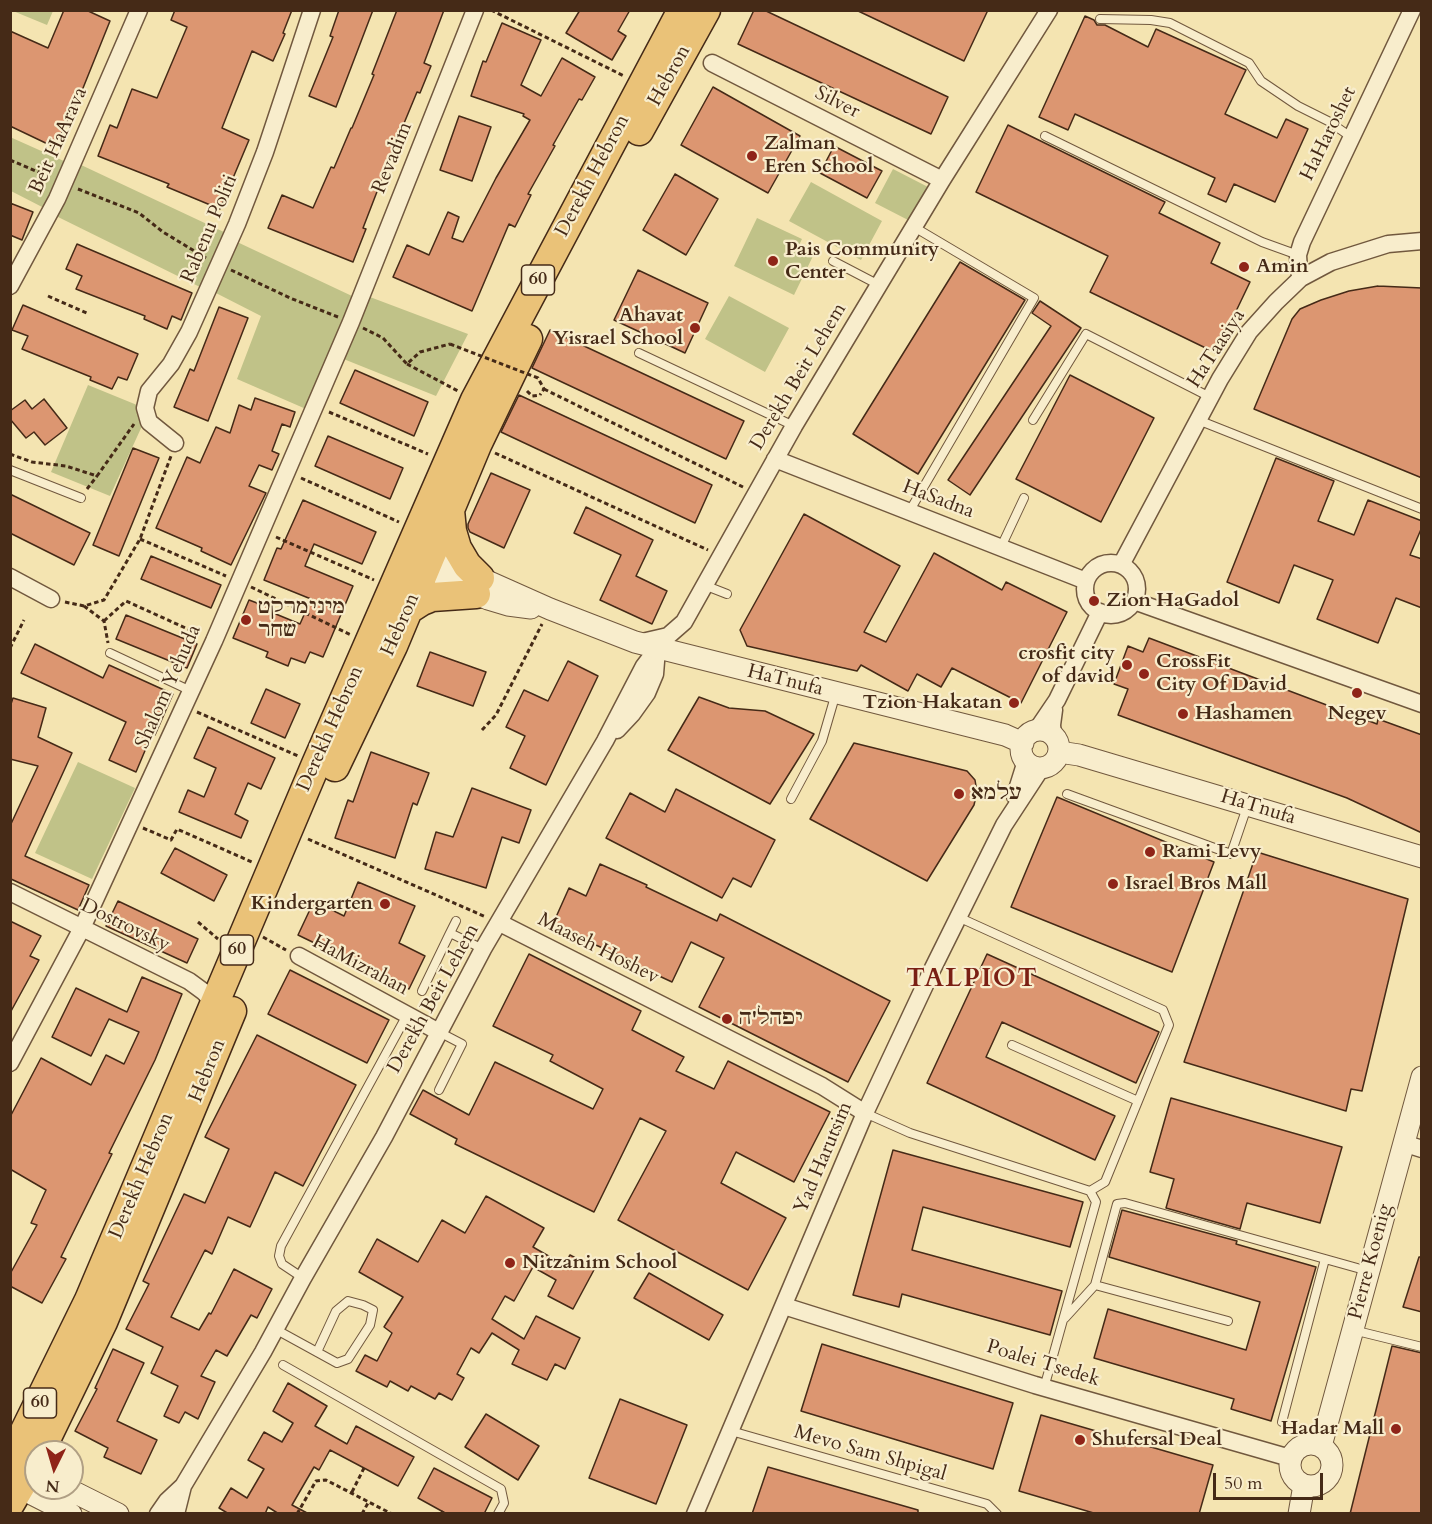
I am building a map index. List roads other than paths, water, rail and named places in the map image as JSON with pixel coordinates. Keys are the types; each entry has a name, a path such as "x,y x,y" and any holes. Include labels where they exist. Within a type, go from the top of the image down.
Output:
{"highway":[{"name":"Derekh Hebron","path":"22,1471 89,1300 316,764 369,643 400,599 420,561 417,530 446,462 475,400 682,10"},
{"name":"Hebron","path":"420,561 450,510 477,445 530,333 585,228 706,10"},
{"path":"400,599 416,604 432,597 478,586 457,548 452,531 450,510"},
{"name":"Hebron","path":"22,1471 98,1332 130,1259 400,599"}],"street":[{"name":"Beit HaArava","path":"10,286 57,199 139,10"},
{"name":"Rabenu Politi","path":"175,443 149,422 145,408 149,392 171,364 189,332 237,224 265,152 312,10"},
{"name":"Revadim","path":"351,322 475,10"},
{"name":"Derekh Beit Lehem","path":"635,642 654,640 675,631 691,611 794,426 942,180 1049,10"},
{"name":"HaHaroshet","path":"1298,255 1323,195 1412,10"},
{"name":"Silver","path":"712,63 942,180"},
{"name":"HaTaasiya","path":"1121,565 1210,397 1249,332 1276,302 1301,278 1331,262 1405,241 1422,241"},
{"path":"1298,255 1301,278"},
{"name":"Shalom Yehuda","path":"10,1063 82,928 188,699 351,322"},
{"name":"HaSadna","path":"775,459 1086,581"},
{"name":"HaTnufa","path":"420,561 478,586 508,605 550,609 635,642 1005,735 1040,748 1079,754 1422,857"},
{"path":"1113,563 1121,565 1134,576 1137,584 1134,601 1122,613 1114,615 1100,612 1091,605 1087,598 1086,581 1096,568 1113,563"},
{"path":"10,577 51,599"},
{"path":"1134,601 1422,704"},
{"name":"Yad Harutsim","path":"695,1514 865,1113 1004,825 1040,748 1057,700 1100,612"},
{"name":"Derekh Beit Lehem","path":"158,1514 183,1486 275,1329 384,1137 483,949 605,741 632,714 647,693 656,670 657,648"},
{"name":"Dostrovsky","path":"10,892 189,981 215,1004"},
{"name":"Maaseh Hoshev","path":"500,923 822,1086 865,1113"},
{"name":"HaMizrahan","path":"298,956 439,1032"},
{"name":"Pierre Koenig","path":"1321,1446 1368,1271 1412,1146 1422,1077"},
{"name":"Poalei Tsedek","path":"784,1306 1044,1388 1290,1458"},
{"path":"1314,1444 1321,1446 1330,1458 1331,1471 1323,1482 1311,1486 1304,1485 1292,1476 1289,1466 1290,1458 1299,1447 1314,1444"},
{"path":"22,1471 71,1514"},
{"path":"1299,1514 1304,1485"},
{"name":"Derekh Beit Lehem","path":"176,1514 183,1486"},
{"path":"84,1497 118,1514"}],"lane":[{"path":"1100,19 1150,20 1170,23 1249,63 1261,81 1351,137"},
{"path":"1045,136 1262,242 1298,255"},
{"path":"909,512 1034,298 914,226"},
{"path":"833,261 879,285"},
{"path":"1033,420 1086,334 1210,397"},
{"path":"639,353 794,426"},
{"path":"1198,420 1422,509"},
{"path":"10,470 81,498"},
{"path":"1001,547 1024,498"},
{"path":"704,585 726,594"},
{"path":"110,653 188,699"},
{"path":"791,799 825,734 836,693"},
{"path":"1067,794 1232,854 1248,806"},
{"path":"958,917 1163,1010 1169,1025 1105,1182 1090,1191"},
{"path":"422,991 456,921"},
{"path":"450,933 483,949"},
{"name":"Derekh Beit Lehem","path":"303,1278 282,1264 279,1256 281,1246 407,1015"},
{"path":"439,1032 462,1044 439,1090"},
{"path":"1012,1045 1138,1101"},
{"path":"865,1113 910,1133 1090,1191 1096,1202 1044,1388"},
{"path":"1063,1320 1095,1285 1117,1204 1125,1203 1368,1271"},
{"path":"1282,1422 1325,1259"},
{"path":"1095,1285 1228,1321"},
{"path":"275,1329 337,1363 348,1359 370,1325 373,1310 348,1301 336,1311 317,1352"},
{"path":"1353,1330 1422,1347"},
{"path":"283,1365 501,1489 504,1503 498,1514"},
{"name":"Mevo Sam Shpigal","path":"731,1431 987,1504 997,1514"}],"place":[{"name":"Zalman Eren School","path":"752,156"},
{"name":"Pais Community Center","path":"773,261"},
{"name":"Amin","path":"1244,267"},
{"name":"Ahavat Yisrael School","path":"695,328"},
{"name":"Zion HaGadol","path":"1094,601"},
{"name":"מינימרקט שחר","path":"246,620"},
{"name":"crosfit city of david","path":"1127,665"},
{"name":"CrossFit City Of David","path":"1144,674"},
{"name":"Negev","path":"1357,693"},
{"name":"Tzion Hakatan","path":"1014,703"},
{"name":"Hashamen","path":"1183,714"},
{"name":"עלמא","path":"959,794"},
{"name":"Rami Levy","path":"1150,852"},
{"name":"Israel Bros Mall","path":"1113,884"},
{"name":"Kindergarten","path":"385,904"},
{"name":"יפהל'ה","path":"727,1019"},
{"name":"Nitzanim School","path":"510,1263"},
{"name":"Hadar Mall","path":"1396,1429"},
{"name":"Shufersal Deal","path":"1080,1440"}],"district":[{"name":"TALPIOT","path":"972,980"}]}
